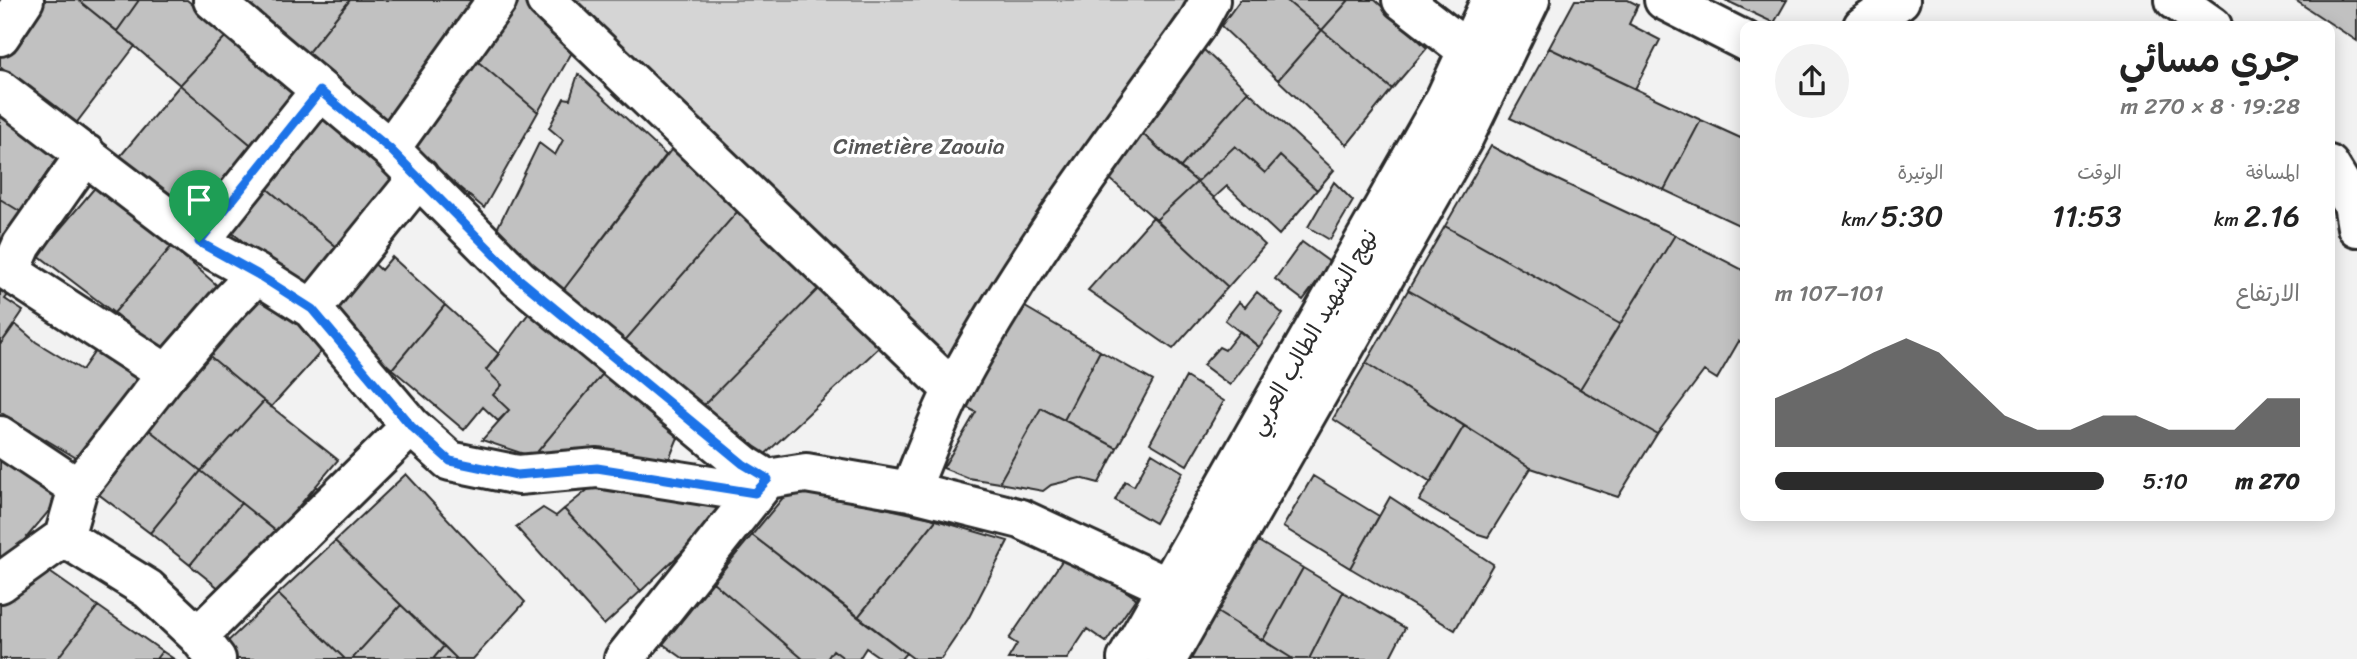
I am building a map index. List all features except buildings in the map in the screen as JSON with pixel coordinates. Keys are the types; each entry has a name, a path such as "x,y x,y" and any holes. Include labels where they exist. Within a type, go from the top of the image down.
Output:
{"street":[{"path":"0,36 24,0"},
{"path":"213,0 390,149 519,279 743,464 761,486"},
{"path":"390,149 496,0"},
{"path":"546,0 953,390"},
{"path":"910,491 953,390 1011,292 1067,205 1197,24 1210,0"},
{"path":"1402,0 1468,51"},
{"name":"نهج الشهيد الطالب العربي","path":"1167,659 1184,594 1445,99 1491,0"},
{"name":"نهج الشهيد الطالب العربي","path":"1127,659 1184,594 1464,137 1530,0"},
{"path":"1664,0 1740,38"},
{"path":"1870,21 1900,0"},
{"path":"2175,0 2205,21"},
{"path":"0,90 199,242 312,309 411,426 450,461 517,475 597,468 761,486 806,473 910,491 1021,519 1184,594"},
{"path":"199,242 320,91"},
{"path":"86,154 22,245 10,272 167,374"},
{"path":"2335,176 2353,204 2357,227"},
{"path":"312,309 419,177"},
{"path":"0,583 64,537 78,488 167,374 257,274"},
{"path":"64,537 148,589 207,648 411,426"},
{"path":"0,436 78,488"},
{"path":"640,653 761,486"}],"green space":[{"name":"Cimetière Zaouia","path":"554,0 1187,0 946,368"}],"route":[{"path":"320,91 390,149 519,279 743,464 768,479 755,493 597,468 517,475 450,461 411,426 312,309 199,242 320,91"}]}
